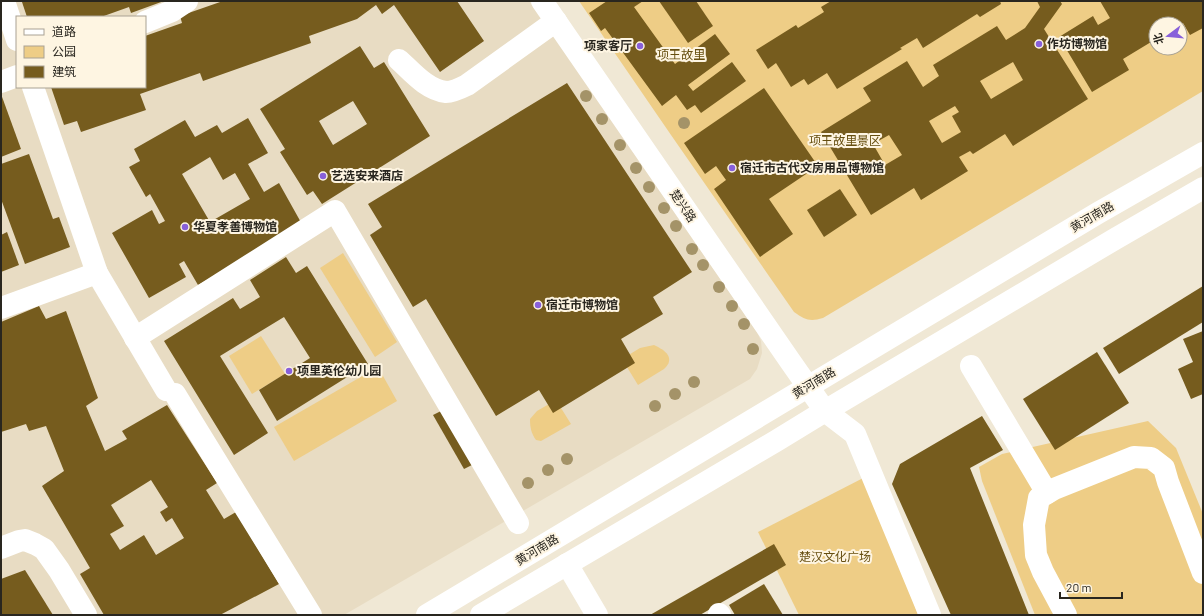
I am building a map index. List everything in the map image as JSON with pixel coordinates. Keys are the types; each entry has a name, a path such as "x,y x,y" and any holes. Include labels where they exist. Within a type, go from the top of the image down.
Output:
{"main road":[{"path":"4,1 16,37"},
{"path":"146,22 172,11 187,1"},
{"name":"楚兴路","path":"542,1 825,411 855,434 930,615"},
{"path":"399,60 426,83 437,90 447,92 457,90 467,85 556,21"},
{"path":"1,82 16,76"},
{"path":"33,88 97,273 135,338 171,392 311,615"},
{"name":"黄河南路","path":"427,615 1098,213 1203,153"},
{"path":"481,615 776,442 825,411 1203,188"},
{"path":"135,338 336,211 518,523"},
{"path":"1,308 97,273"},
{"path":"971,366 1048,493"},
{"path":"1066,615 1036,555 1034,525 1039,498 1054,489 1134,457 1151,458 1164,468 1203,573"},
{"path":"1,548 25,540 44,549 59,570 86,615"},
{"path":"567,564 597,615"}],"shaded area":[{"path":"1,1 529,1 757,332 761,341 762,353 757,369 750,379 344,615 1,615"}],"green space":[{"name":"项王故里景区","path":"579,1 1203,1 1203,91 823,318 808,320 794,312"},
{"path":"343,253 397,342 375,357 320,268"},
{"path":"261,336 285,374 252,394 229,356"},
{"path":"654,345 662,349 668,355 669,361 664,369 638,385 622,359 640,348"},
{"path":"378,367 397,401 294,461 274,427"},
{"path":"556,400 571,424 541,441 536,440 531,430 530,419 537,411"},
{"path":"1148,421 1176,448 1203,514 1203,615 1035,615 982,481 979,467 1002,454"},
{"name":"楚汉文化广场","path":"869,475 918,615 799,615 758,532"}],"building":[{"path":"164,1 131,13 129,7 104,16 27,16 22,2"},
{"path":"223,1 457,1 484,41 440,72 394,5 382,14 376,5 357,19 309,36 311,43 203,81 200,73 140,94 146,110 81,132 77,121 64,125 51,88 146,88 146,36 182,23 180,16"},
{"path":"607,1 643,1 634,7 675,64 715,34 730,54 688,85 693,91 732,62 746,81 701,113 695,105 687,110 676,95 662,106 605,28 601,31 589,13"},
{"path":"659,1 696,1 713,26 688,43"},
{"path":"831,1 1000,1 1001,4 980,17 977,14 923,48 917,38 900,48 902,49 837,89 827,73 808,85 804,79 791,87 776,63 768,69 756,50 796,25 798,28 824,12 821,7"},
{"path":"1037,1 1060,1 1062,4 1044,29 1088,99 1013,146 1005,134 973,154 970,151 959,157 968,171 921,200 914,188 871,215 821,132 871,101 863,88 907,61 923,87 939,76 933,65 997,26 1006,40 1025,28 1040,7","holes":["1013,62 1023,80 991,99 980,81","955,106 959,112 952,116 961,132 942,143 929,121","889,135 902,155 885,165 873,144"]},
{"path":"1100,1 1203,1 1203,28 1190,35 1188,32 1188,16 1148,16 1148,44 1123,59 1129,70 1092,92 1059,37 1093,16 1098,25 1110,18"},
{"path":"360,46 374,68 384,62 430,136 322,204 313,191 307,195 280,152 285,149 260,109","holes":["353,101 367,124 333,145 319,121"]},
{"path":"567,83 692,272 653,297 663,314 621,339 635,363 553,413 539,390 496,416 426,299 413,307 370,235 382,227 368,204"},
{"path":"764,88 818,166 769,199 793,234 760,257 714,189 726,180 716,166 705,174 684,143"},
{"path":"1,94 21,149 1,157"},
{"path":"248,118 268,153 248,164 264,192 279,183 303,226 198,285 184,261 179,264 186,277 149,298 112,233 152,210 159,224 165,221 150,194 146,197 129,167 140,161 134,149 185,120 195,137 217,125 222,133","holes":["210,157 223,180 235,173 250,199 210,222 182,174"]},
{"path":"29,154 53,219 59,217 70,247 25,264 1,199 1,164"},
{"path":"840,189 857,215 824,237 807,210"},
{"path":"7,232 19,265 1,272 1,235"},
{"path":"286,257 296,273 307,266 368,364 277,421 259,390 310,358 284,317 220,356 268,433 234,455 164,341 233,298 240,309 260,297 250,280"},
{"path":"1203,286 1203,322 1119,374 1103,348"},
{"path":"39,306 46,319 66,311 98,398 86,406 105,451 127,439 122,431 167,405 217,483 206,490 224,519 236,512 279,584 220,615 104,615 80,574 90,568 42,486 64,471 46,426 29,431 26,424 1,432 1,322","holes":["151,480 168,507 160,512 166,522 172,518 184,538 156,555 144,535 120,550 110,534 124,526 111,505"]},
{"path":"1203,331 1203,394 1191,399 1178,369 1193,362 1183,339"},
{"path":"1097,352 1129,403 1055,450 1023,399"},
{"path":"441,411 472,465 464,469 433,415"},
{"path":"982,416 1003,450 970,468 1029,615 951,615 892,484 900,464"},
{"path":"774,544 786,565 700,615 650,615"},
{"path":"25,570 53,615 1,615 1,579"},
{"path":"764,584 783,615 735,615 729,605"}],"place":[{"name":"作坊博物馆","path":"1039,44"},
{"name":"项家客厅","path":"640,46"},
{"name":"宿迁市古代文房用品博物馆","path":"732,168"},
{"name":"艺选安来酒店","path":"323,176"},
{"name":"华夏孝善博物馆","path":"185,227"},
{"name":"宿迁市博物馆","path":"538,305"},
{"name":"项里英伦幼儿园","path":"289,371"}],"park label":[{"name":"项王故里","path":"681,55"}]}
